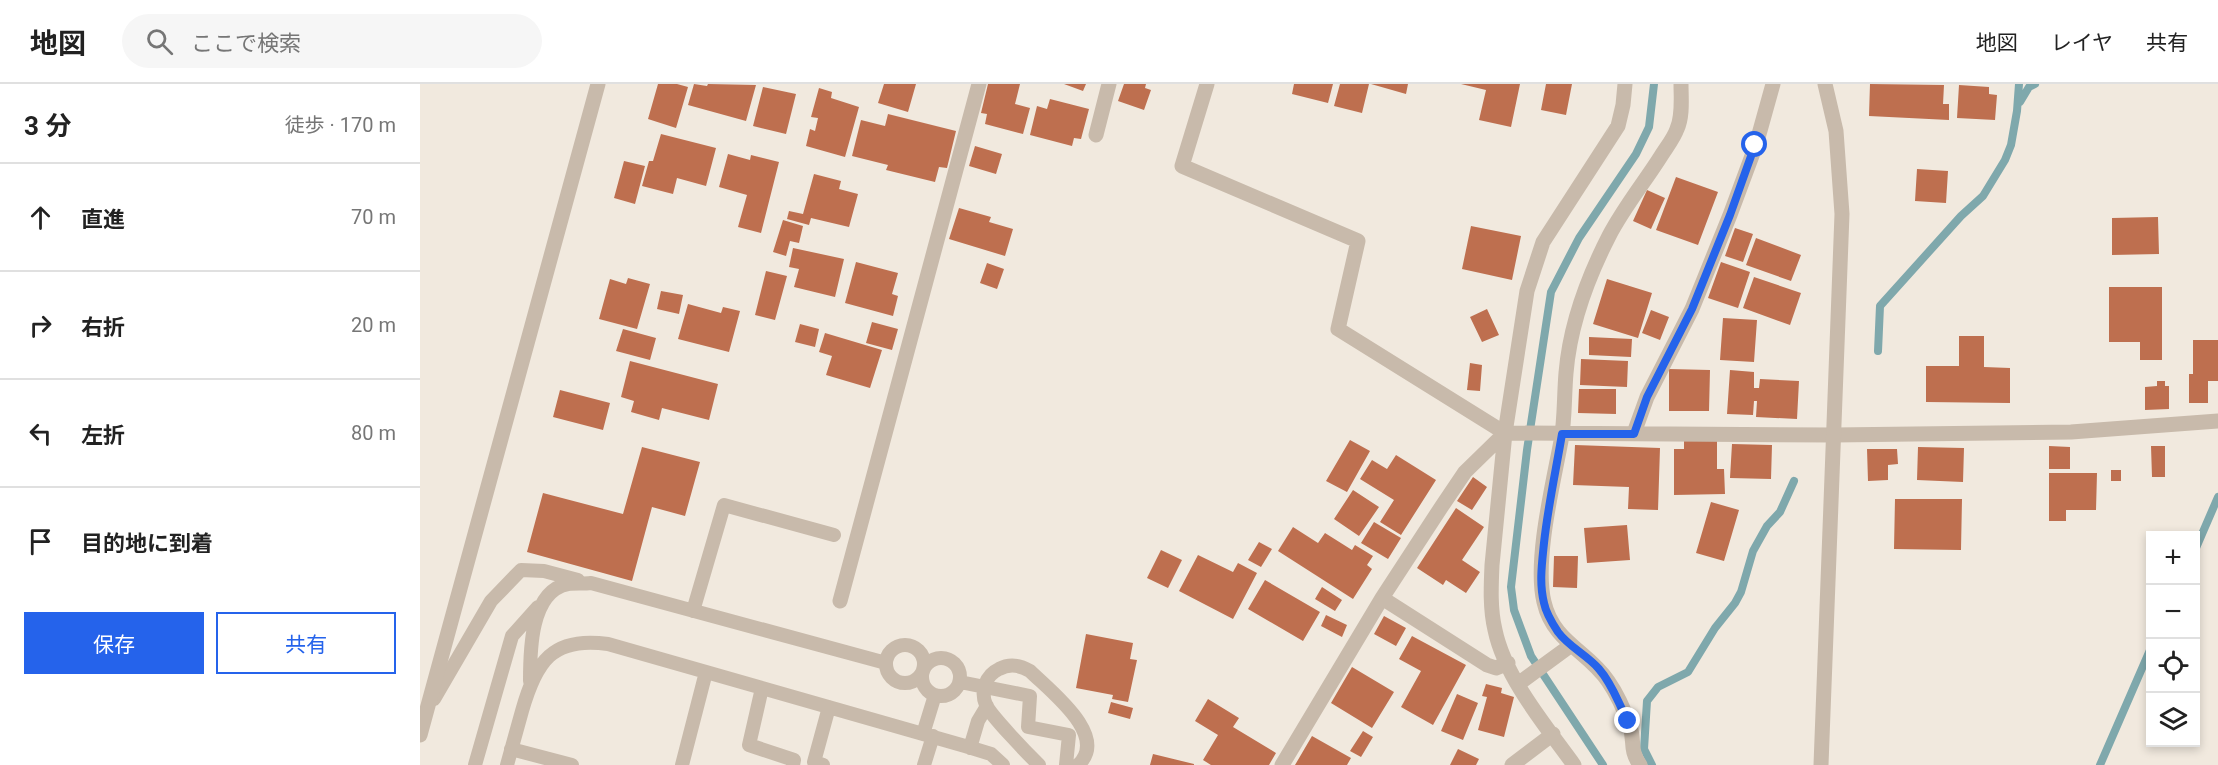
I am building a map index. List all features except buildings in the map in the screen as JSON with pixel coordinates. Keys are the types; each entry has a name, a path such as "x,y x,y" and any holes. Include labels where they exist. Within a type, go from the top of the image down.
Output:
{"street":[{"path":"420,735 598,84"},
{"path":"840,601 979,84"},
{"path":"1096,135 1109,84"},
{"path":"1207,84 1182,166 1358,241 1338,329 1508,432 1834,435 2071,432 2218,421"},
{"path":"1574,765 1508,663 1494,628 1491,585 1522,308 1543,242 1613,135 1621,117 1625,84"},
{"path":"1640,765 1633,753 1630,726 1615,692 1598,667 1564,650 1544,603 1541,584 1555,434 1570,349 1586,287 1624,209 1677,129 1681,84"},
{"path":"1634,434 1647,397 1692,309 1730,215 1761,127 1773,84"},
{"path":"1821,765 1842,214 1836,131 1825,84"},
{"path":"1282,765 1382,598 1465,472 1508,432"},
{"path":"1382,598 1487,665 1496,668 1508,663"},
{"path":"1521,681 1564,650"},
{"path":"1512,765 1552,734"}],"lane":[{"path":"693,611 724,505 834,535"},
{"path":"426,714 448,672 491,601 521,570 544,571 886,663"},
{"path":"476,765 512,636 549,594 566,584 591,583"},
{"path":"530,685 530,646 537,618 549,594"},
{"path":"507,765 530,685 540,665 552,652 568,645 591,642 609,644 928,735 991,754 1003,765"},
{"path":"923,670 915,680 903,683 892,678 888,673 886,663 893,650 904,645 910,646 923,658 923,670 923,682 926,688 935,695 942,696 953,692 960,682 959,669 944,658 932,660 923,670"},
{"path":"1040,765 987,706 984,688 988,678 1003,667 1021,666 1030,671 1083,728 1088,746 1086,755 1078,765"},
{"path":"682,765 706,672"},
{"path":"960,682 1030,696 1028,728 1068,735 1066,765"},
{"path":"762,688 749,745 794,760 793,765"},
{"path":"924,765 935,695"},
{"path":"970,748 978,721 987,706"},
{"path":"823,765 814,762 829,707"},
{"path":"511,748 572,765"}],"waterway":[{"path":"1603,765 1531,656 1514,610 1511,587 1527,450 1551,292 1579,238 1636,154 1649,127 1654,84"},
{"path":"1878,351 1880,306 1961,216 1983,196 2005,160 2011,145 2019,84"},
{"path":"2020,102 2029,87 2035,84"},
{"path":"1652,765 1644,749 1647,701 1658,687 1688,672 1715,628 1735,603 1741,592 1753,551 1767,526 1780,512 1794,481"},
{"path":"2200,539 2218,497"},
{"path":"2100,765 2146,659"}],"route":[{"path":"1628,721 1615,692 1598,667 1570,645 1559,633 1544,603 1541,584 1543,558 1562,434 1634,434 1647,397 1692,309 1755,145"}]}
